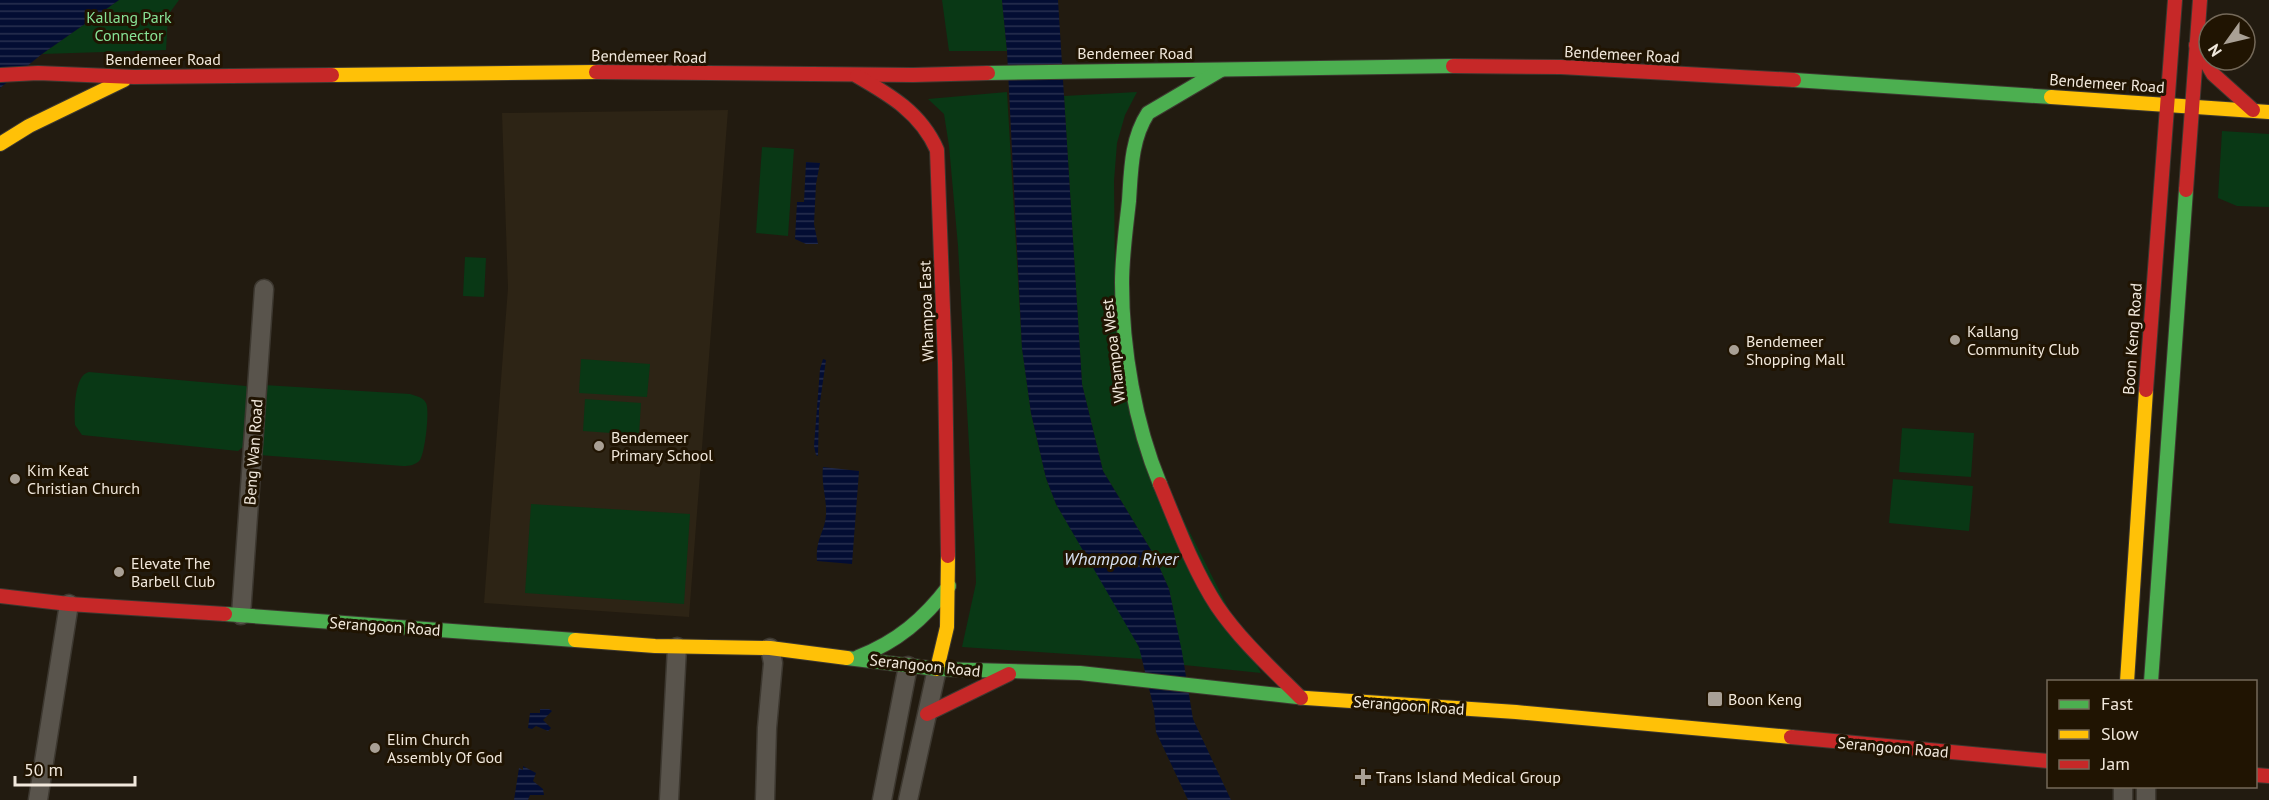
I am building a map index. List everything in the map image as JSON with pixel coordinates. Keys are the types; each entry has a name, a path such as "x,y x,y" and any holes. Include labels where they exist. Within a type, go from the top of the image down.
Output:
{"main road":[{"name":"Boon Keng Road","path":"2127,680 2151,299 2175,0"},
{"path":"2151,680 2157,565 2200,0"},
{"path":"2196,45 2203,61 2215,78 2253,110"},
{"name":"Bendemeer Road","path":"0,75 544,72 855,75 1384,66 1561,67 1850,82 2269,111"},
{"name":"Whampoa West","path":"1223,69 1148,113 1138,130 1133,148 1122,283 1129,374 1143,438 1156,475 1206,587 1218,607 1264,662 1301,698"},
{"name":"Whampoa East","path":"855,75 908,109 925,127 937,150 949,586 947,627 937,669"},
{"path":"0,144 46,116 134,76"},
{"path":"856,658 876,651 909,632 936,604 949,586"},
{"name":"Serangoon Road","path":"0,596 69,604 677,647 770,648 937,669 1080,674 1301,698 1527,713 2047,761"},
{"path":"927,714 1014,672"}],"street":[{"name":"Beng Wan Road","path":"241,615 264,289"},
{"path":"38,800 69,604"},
{"path":"669,800 677,647"},
{"path":"765,800 767,728 773,663 770,648"},
{"path":"882,800 908,666"},
{"path":"908,800 937,669"}],"shaded area":[{"name":"Bendemeer Primary School","path":"728,110 689,617 484,603 508,288 502,113"}],"green space":[{"name":"Kallang Park Connector","path":"119,0 179,0 168,15 166,50 42,54"},
{"path":"942,0 1002,0 1007,51 949,51"},
{"path":"1007,92 1022,348 1031,413 1046,478 1056,504 1119,610 1143,659 962,647 976,583 958,246 944,114 928,99"},
{"path":"1137,92 1125,115 1117,143 1114,181 1115,277 1133,420 1261,673 1184,665 1169,589 1154,555 1103,471 1082,384 1064,96"},
{"path":"2222,131 2269,134 2269,207 2237,206 2218,198"},
{"path":"762,147 794,149 788,236 756,233"},
{"path":"465,257 486,258 484,297 463,296"},
{"path":"581,359 650,364 647,397 579,393"},
{"path":"89,372 246,386 254,396 248,443 238,451 82,435 75,425 75,403 80,380"},
{"path":"264,385 410,394 419,397 423,399 427,407 422,456 416,463 403,466 259,455"},
{"path":"585,399 641,403 639,435 583,431"},
{"path":"1902,428 1974,433 1971,477 1899,472"},
{"path":"1893,479 1973,486 1969,531 1889,523"},
{"path":"531,504 690,514 684,604 525,593"}],"water":[{"path":"0,0 119,0 42,54 0,88"},
{"name":"Whampoa River","path":"1002,0 1058,0 1082,384 1103,471 1154,555 1169,589 1193,719 1231,800 1188,800 1156,732 1154,709 1139,647 1056,504 1046,478 1031,413 1022,348 1007,51"},
{"path":"806,162 820,163 816,184 814,224 818,244 806,244 795,239 797,202 804,202"},
{"path":"823,359 826,360 819,409 818,456 814,446 820,369"},
{"path":"823,467 859,471 852,564 817,561 817,547 826,515"},
{"path":"540,709 552,711 543,720 551,728 548,731 536,726 532,729 528,728 530,713 540,713"},
{"path":"523,766 536,773 533,781 543,789 544,795 530,795 528,800 514,800 519,768 523,770"}],"traffic: fast":[{"path":"988,73 1453,66"},
{"path":"1160,484 1137,411 1124,334 1123,252 1133,156 1138,134 1148,113 1221,70"},
{"path":"1794,80 2051,97"},
{"path":"2151,680 2186,190"},
{"path":"858,657 885,644 909,628 930,609 949,586"},
{"path":"225,614 575,640"},
{"path":"847,658 937,669 1080,673 1306,698"}],"traffic: slow":[{"path":"332,75 596,72"},
{"path":"0,144 29,126 124,80"},
{"path":"2051,97 2269,112"},
{"path":"2127,680 2146,390"},
{"path":"937,669 947,627 948,556"},
{"path":"575,640 655,646 770,648 847,658"},
{"path":"1306,698 1516,712 1791,737"}],"traffic: jam":[{"path":"2146,390 2175,0"},
{"path":"2186,190 2200,0"},
{"path":"2196,45 2213,74 2253,110"},
{"path":"1453,66 1561,67 1794,80"},
{"path":"596,72 913,75 988,73"},
{"path":"0,75 38,73 134,77 332,75"},
{"path":"857,76 893,98 913,115 937,150 945,363 948,556"},
{"path":"1160,484 1193,562 1217,606 1246,642 1301,698"},
{"path":"0,596 69,604 225,614"},
{"path":"927,714 1009,674"},
{"path":"1791,737 2047,761"},
{"path":"2257,775 2269,776"}],"place":[{"name":"Kallang Community Club","path":"1955,340"},
{"name":"Bendemeer Shopping Mall","path":"1734,350"},
{"name":"Bendemeer Primary School","path":"599,446"},
{"name":"Kim Keat Christian Church","path":"15,479"},
{"name":"Elevate The Barbell Club","path":"119,572"},
{"name":"Boon Keng","path":"1715,699"},
{"name":"Elim Church Assembly Of God","path":"375,748"},
{"name":"Trans Island Medical Group","path":"1363,777"}]}
